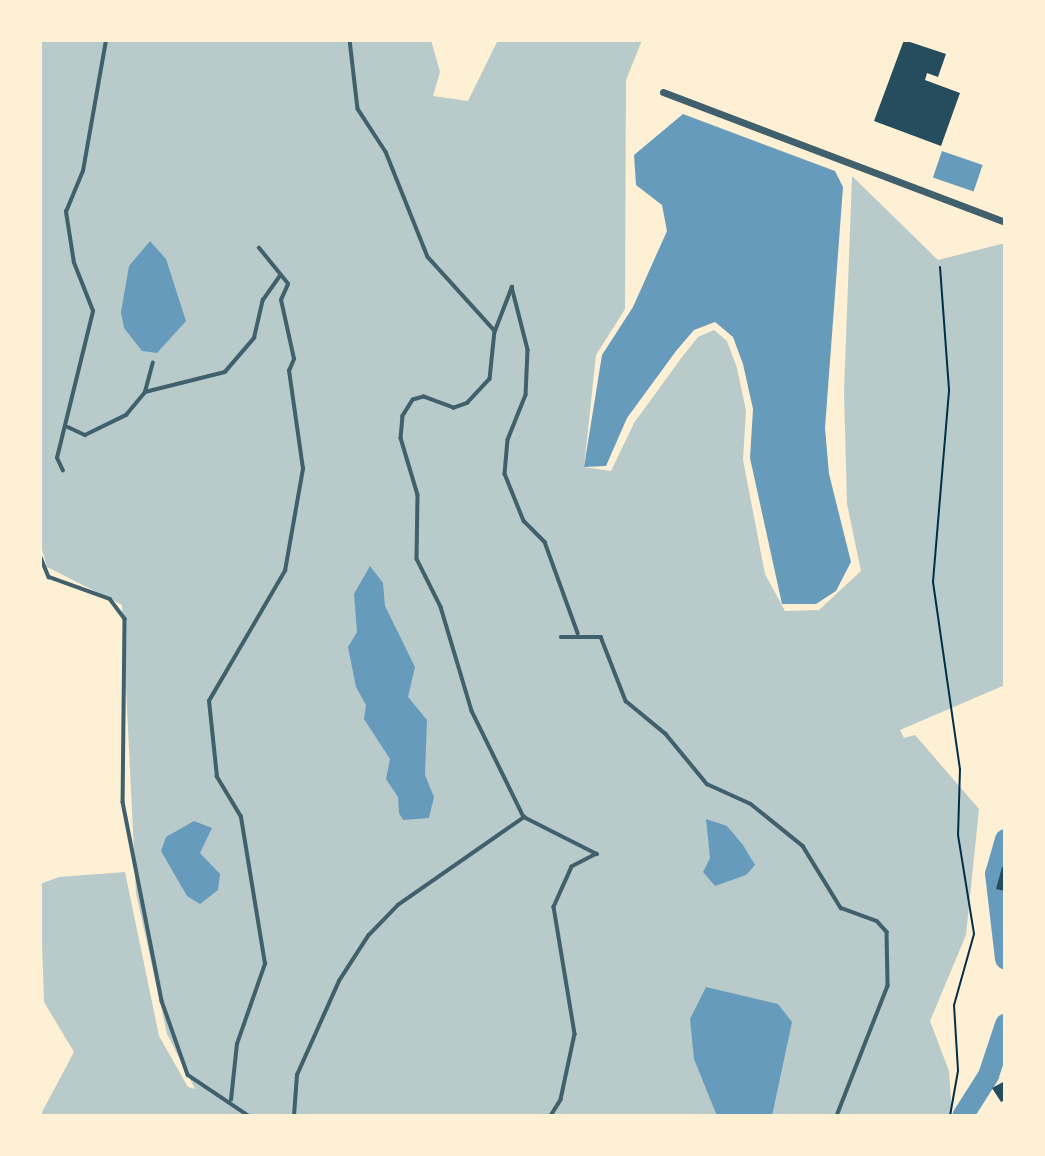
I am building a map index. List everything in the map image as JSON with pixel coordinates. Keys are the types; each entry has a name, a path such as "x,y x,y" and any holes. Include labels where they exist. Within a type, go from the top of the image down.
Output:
{"street":[{"path":"663,92 1005,222"}],"lane":[{"path":"63,471 57,458 68,427 93,311 74,262 66,212 83,171 106,40"},
{"path":"350,40 358,109 386,152 428,257 495,331"},
{"path":"40,158 40,196"},
{"path":"230,1100 237,1044 265,964 240,817 217,777 209,701 285,571 299,513 303,469 289,371 294,359 281,300 288,284 259,248"},
{"path":"145,392 225,372 254,338 263,300 280,276"},
{"path":"551,1116 561,1100 575,1034 554,907 572,867 597,854 524,817 472,711 441,607 417,559 418,495 401,438 413,400 424,397 454,408 468,403 490,379 495,331 512,287 528,350 526,395 508,440 505,474 524,521 545,542 578,633"},
{"path":"68,427 74,435 100,429 126,415 145,392 153,363"},
{"path":"40,555 49,578 110,599 125,619 123,802 147,934 188,1075 230,1100 248,1116"},
{"path":"561,637 578,633 601,637 615,661 620,692 707,784 769,817 803,846 841,908 877,921 887,932 888,986 837,1116"},
{"path":"294,1116 297,1074 338,981 368,936 398,905 524,817"}],"path":[{"path":"940,267 949,391 933,582 960,769 958,835 974,934 954,1005 958,1070 950,1116"}],"shaded area":[{"path":"40,40 431,40 440,72 433,96 468,101 498,40 642,40 626,80 625,309 596,355 584,467 611,471 634,423 682,357 698,337 714,330 727,341 737,368 746,411 743,460 765,574 785,611 819,610 861,571 847,504 844,392 852,176 938,260 1005,243 1005,685 900,730 904,738 915,735 979,809 966,935 930,1021 949,1071 952,1116 40,1116 74,1052 44,1002 40,884 59,877 125,872 159,1036 188,1087 195,1089 167,1034 136,893 122,605 47,567 40,542"}],"water":[{"path":"683,114 835,171 843,187 825,428 829,474 851,562 836,591 816,604 782,604 750,458 753,409 743,364 733,337 715,322 694,330 676,351 627,418 606,466 584,467 602,355 633,307 667,231 662,205 636,185 634,155"},
{"path":"942,151 983,165 974,191 933,177"},
{"path":"150,241 166,259 186,321 157,353 142,351 124,328 121,312 129,266"},
{"path":"370,566 383,583 385,606 415,667 408,697 427,720 425,775 434,797 429,818 403,820 399,813 398,797 386,779 390,759 364,719 366,705 356,687 348,647 357,632 354,594"},
{"path":"706,819 727,826 743,845 755,865 746,875 715,886 703,872 710,858"},
{"path":"194,821 212,828 200,853 220,874 218,890 200,904 187,896 161,851 166,837"},
{"path":"706,987 778,1004 792,1022 772,1116 717,1116 694,1059 690,1019"}],"building":[{"path":"904,40 946,54 938,77 927,73 925,80 960,93 941,146 874,121"},
{"path":"1002,867 1005,868 1005,891 996,889"},
{"path":"1005,1081 1005,1100 1001,1102 992,1088"}],"waterway":[{"path":"1005,839 995,873 1005,958"},
{"path":"962,1116 988,1075 1005,1024"}]}
